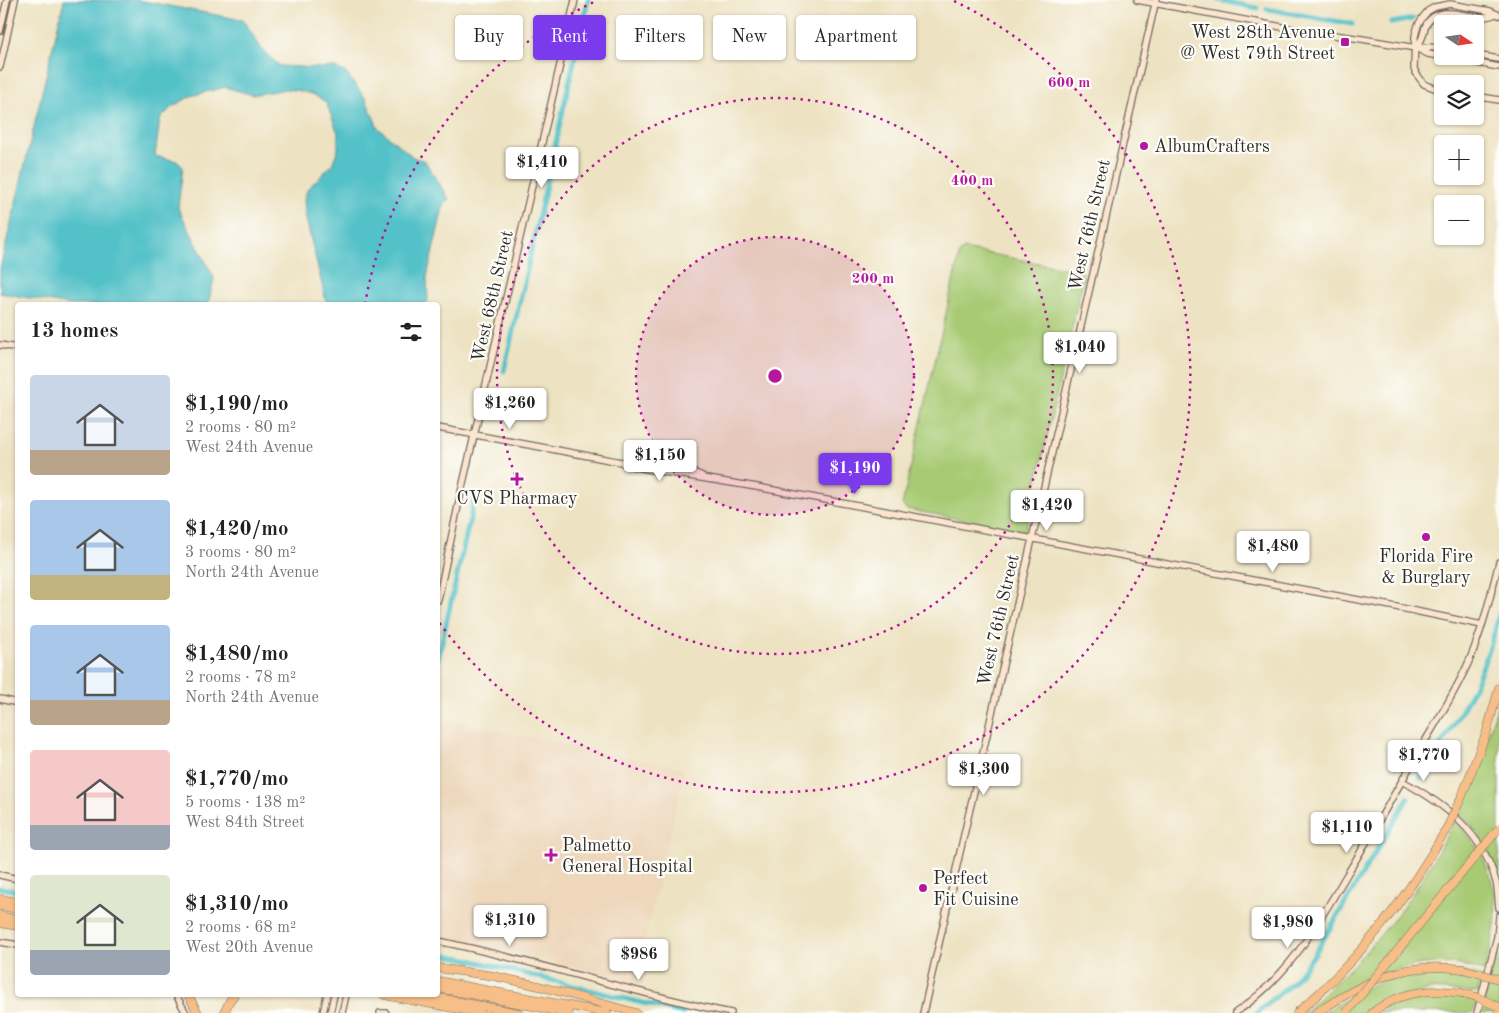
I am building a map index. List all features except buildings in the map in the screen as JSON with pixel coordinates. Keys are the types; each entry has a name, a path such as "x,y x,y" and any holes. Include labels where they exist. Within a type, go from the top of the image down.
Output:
{"highway":[{"path":"1297,1013 1346,968 1369,942 1398,906 1423,868 1462,796 1487,730 1499,688"},
{"path":"1346,1013 1499,828"},
{"path":"1,901 15,901"},
{"path":"1,901 15,908"},
{"path":"0,916 15,919"},
{"path":"0,923 15,926"},
{"path":"1316,1013 1366,983 1394,972 1415,968 1437,966 1463,968 1499,979"},
{"path":"440,968 494,976 539,986 636,1013"},
{"path":"440,981 607,1013"},
{"path":"440,988 568,1013"},
{"path":"1372,1013 1393,1000 1408,994 1425,991 1462,993 1499,1007"},
{"path":"189,997 198,1013"},
{"path":"224,1013 233,997"},
{"path":"395,997 480,1013"},
{"path":"433,997 519,1013"}],"street":[{"path":"0,31 7,0"},
{"path":"0,64 15,0"},
{"name":"West 68th Street","path":"440,591 474,434 575,0"},
{"path":"1137,0 1156,2 1293,29 1362,38 1416,48 1434,48"},
{"name":"West 76th Street","path":"922,1013 1156,2"},
{"path":"1434,88 1426,85 1417,75 1414,67 1415,36 1420,22 1428,11 1442,2 1490,11 1497,15"},
{"path":"1416,48 1427,24 1434,16 1452,11 1488,18 1497,15"},
{"path":"1416,48 1428,54 1499,67"},
{"path":"1484,56 1499,59"},
{"path":"1484,98 1499,100"},
{"path":"0,344 15,347"},
{"path":"440,428 621,462 628,461 695,473 706,478 1391,606 1482,625"},
{"path":"1235,1013 1262,992 1290,963 1309,938 1402,781 1456,688 1470,659 1482,625 1499,562"},
{"path":"0,699 15,702"},
{"path":"1402,781 1441,805 1459,819 1469,830 1481,847 1492,870 1499,908"},
{"path":"0,876 15,878"},
{"path":"1477,1013 1497,937 1499,916"},
{"path":"440,941 516,959 684,1003 731,1013"},
{"path":"0,942 15,944"},
{"path":"177,997 186,1013"},
{"path":"323,1013 327,997"},
{"path":"330,1013 334,997"},
{"path":"342,1013 346,997"},
{"path":"380,1013 386,1013"}],"shaded area":[{"name":"Palmetto General Hospital","path":"450,721 683,770 684,774 635,981 632,982 506,951 440,937 440,745 444,726"}],"green space":[{"path":"964,249 1081,271 1084,276 1026,528 1022,531 906,509 902,505 960,252"},
{"path":"1499,701 1499,882 1493,862 1479,835 1458,812 1481,757"},
{"path":"1454,821 1474,843 1492,882 1496,910 1495,925 1484,971 1454,964 1434,963 1415,965 1379,976 1345,993 1312,1013 1303,1013 1356,962 1392,921 1424,876"},
{"path":"1499,943 1499,1007 1497,1013 1481,1013"},
{"path":"1420,970 1463,972 1481,976 1477,993 1431,989 1369,1013 1323,1013 1356,993 1387,978"},
{"path":"1422,995 1457,996 1477,1000 1473,1013 1380,1013 1395,1004"}],"water":[{"path":"64,0 138,0 243,20 263,51 280,66 332,67 345,72 366,99 378,128 413,157 425,161 449,199 444,203 427,277 427,302 327,302 305,215 304,199 308,188 332,164 338,149 338,133 326,102 314,95 301,91 286,89 253,95 225,87 191,96 172,107 160,119 155,156 177,161 183,167 178,208 214,278 209,302 52,302 0,293 0,269"}],"waterway":[{"path":"504,371 588,0"},
{"path":"1218,0 1257,8"},
{"path":"1267,9 1352,24"},
{"path":"1391,23 1413,19"},
{"path":"440,650 474,501"},
{"path":"1420,778 1472,691 1487,655 1499,615"},
{"path":"1257,1013 1294,981 1314,955 1408,798"},
{"path":"0,888 15,890"},
{"path":"440,954 462,958 683,1013"}],"place":[{"name":"West 28th Avenue @ West 79th Street","path":"1345,42"},
{"name":"AlbumCrafters","path":"1144,146"},
{"name":"CVS Pharmacy","path":"517,479"},
{"name":"Florida Fire & Burglary","path":"1426,537"},
{"name":"Palmetto General Hospital","path":"551,855"},
{"name":"Perfect Fit Cuisine","path":"923,888"}]}
